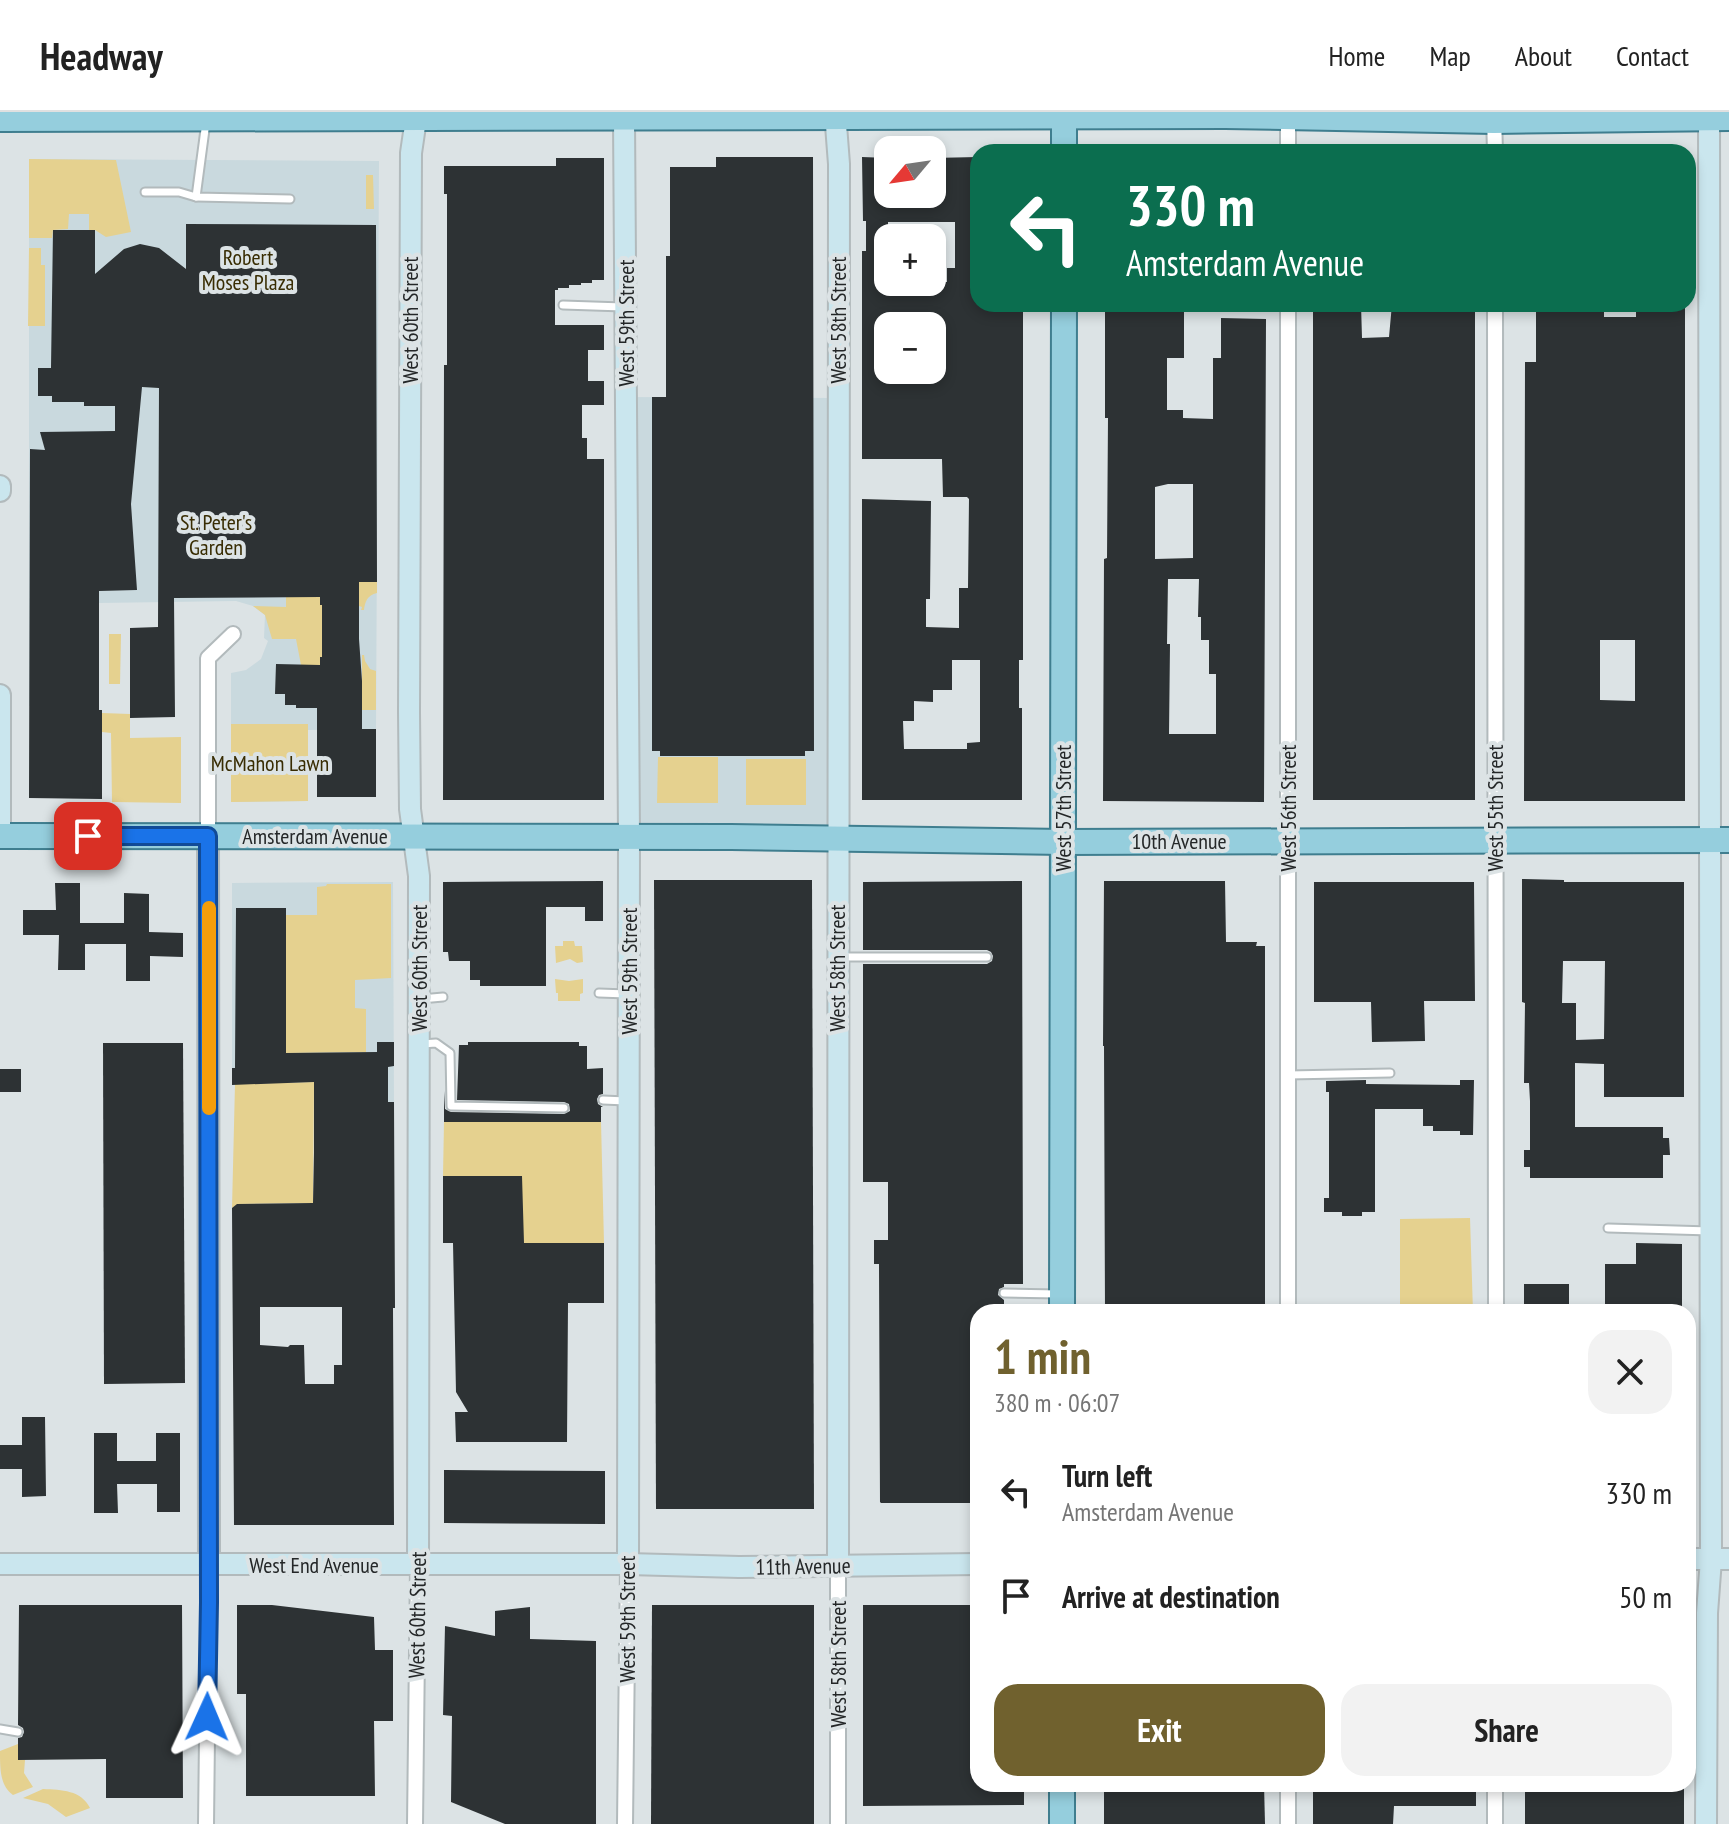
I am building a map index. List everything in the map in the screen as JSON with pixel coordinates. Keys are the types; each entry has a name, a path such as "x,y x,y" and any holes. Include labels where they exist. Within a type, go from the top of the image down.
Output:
{"main road":[{"path":"0,119 416,116 624,119 835,114 1715,116"},
{"path":"1064,115 1064,144"},
{"name":"West 57th Street","path":"1062,1303 1064,312"},
{"name":"Amsterdam Avenue","path":"0,836 629,836"},
{"name":"10th Avenue","path":"629,836 1063,842 1720,840"},
{"path":"1062,1792 1062,1824"}],"street":[{"name":"West 58th Street","path":"835,114 839,164 838,1824"},
{"path":"1288,115 1288,144"},
{"name":"West 60th Street","path":"415,1824 419,876 410,809 409,664 411,153 416,116"},
{"path":"1494,116 1495,144"},
{"path":"1706,1824 1707,1613 1720,1559 1710,1231 1720,840 1715,116"},
{"name":"West 59th Street","path":"624,119 629,836 625,1824"},
{"name":"West 56th Street","path":"1288,312 1288,1304"},
{"name":"West 55th Street","path":"1495,312 1496,1304"},
{"path":"206,1824 209,1565 208,658 233,634"},
{"path":"0,695 0,836"},
{"path":"1696,1559 1720,1559"},
{"name":"West End Avenue","path":"0,1564 628,1564"},
{"name":"11th Avenue","path":"628,1564 739,1567 970,1564"},
{"path":"1288,1792 1288,1824"},
{"path":"1495,1792 1495,1824"}],"lane":[{"path":"196,197 206,116"},
{"path":"145,192 179,192 196,197 290,199"},
{"path":"563,305 626,307"},
{"path":"837,957 987,957"},
{"path":"599,993 629,994"},
{"path":"419,999 443,997"},
{"path":"419,1045 436,1043 450,1053 451,1106 564,1108"},
{"path":"1288,1075 1390,1073"},
{"path":"603,1100 629,1101"},
{"path":"1608,1228 1710,1231"},
{"path":"1004,1293 1062,1303"},
{"path":"0,1729 18,1732"}],"shaded area":[{"path":"29,159 379,161 376,729 308,730 308,801 231,802 231,673 246,670 261,659 268,641 264,638 265,615 253,606 236,601 99,603 99,705 29,706"},
{"path":"626,397 838,398 837,838 629,836"},
{"path":"393,882 394,1102 314,1103 313,1082 232,1084 232,883"}],"green space":[{"path":"29,159 116,160 131,232 106,237 89,230 89,214 69,214 68,229 53,230 52,238 29,238"},
{"path":"366,175 373,175 374,209 366,209"},
{"path":"29,248 41,248 41,265 45,265 45,326 28,326"},
{"path":"359,582 377,582 377,593 367,599 364,610 359,606"},
{"path":"286,597 320,597 320,665 301,665 296,639 272,639 265,615 253,606 286,607"},
{"path":"109,634 121,634 120,684 109,684"},
{"path":"362,655 370,669 376,671 376,710 362,710"},
{"path":"102,713 130,714 130,738 181,737 181,803 112,802 111,733 102,732"},
{"name":"McMahon Lawn","path":"231,724 308,724 308,801 231,802"},
{"path":"658,757 718,757 718,803 657,803"},
{"path":"746,759 806,759 806,805 746,805"},
{"path":"327,884 391,884 391,978 355,980 355,1008 366,1009 366,1052 286,1053 286,915 317,915 317,887"},
{"path":"563,941 574,941 575,946 582,946 583,962 570,959 556,963 555,946 563,946"},
{"path":"555,979 583,979 580,1001 558,1001"},
{"path":"314,1082 313,1203 238,1204 232,1208 235,1084"},
{"path":"444,1122 601,1122 604,1243 524,1243 443,1176"},
{"path":"1470,1218 1473,1304 1400,1304 1400,1219"},
{"path":"18,1744 18,1760 25,1760 24,1773 33,1787 13,1795 3,1782 0,1751"},
{"path":"43,1789 76,1794 90,1808 66,1817 48,1804 23,1798"}],"building":[{"path":"716,157 813,157 814,751 805,751 805,756 660,756 660,751 652,751 652,397 666,397 666,256 670,256 670,167 716,167"},
{"path":"862,157 874,157 874,208 946,208 946,158 970,157 970,312 1023,312 1023,660 1019,660 1022,800 862,800 862,499 931,501 930,599 926,599 926,627 959,628 959,588 968,588 969,499 943,497 942,459 862,459 862,251 866,251","holes":["952,660 980,660 980,742 967,743 967,749 904,749 903,721 914,721 914,701 933,702 933,690 952,690"]},
{"path":"556,158 604,158 604,280 555,290 555,325 604,325 604,350 588,350 588,381 604,381 604,405 582,405 582,438 587,438 587,459 604,459 604,800 443,800 444,365 447,365 447,194 444,194 444,166 556,166"},
{"path":"186,224 376,225 377,582 359,582 359,639 362,729 376,729 376,797 317,797 317,708 285,705 285,694 275,694 276,664 320,665 320,597 174,598 175,717 130,718 130,628 158,627 159,388 142,387 131,504 137,590 99,591 102,799 29,798 30,449 45,450 40,432 115,431 115,406 52,402 52,396 38,396 38,368 51,368 53,230 95,230 95,274 124,249 140,244 159,248 186,269"},
{"path":"1105,312 1184,312 1184,358 1167,358 1167,410 1183,410 1183,418 1213,419 1213,358 1221,358 1221,318 1266,319 1264,802 1103,801 1108,418 1105,418","holes":["1193,484 1193,558 1155,559 1155,487","1168,579 1199,579 1201,640 1209,640 1209,674 1216,674 1216,734 1169,734"]},
{"path":"1313,312 1361,312 1362,338 1389,337 1391,312 1475,312 1475,800 1313,800"},
{"path":"1536,312 1604,312 1604,317 1636,317 1636,312 1685,312 1685,801 1524,801 1525,362 1536,362","holes":["1600,640 1635,640 1635,701 1600,700"]},
{"path":"1522,879 1684,882 1684,1097 1604,1097 1604,1064 1575,1063 1575,1127 1663,1127 1663,1138 1669,1138 1670,1155 1663,1155 1663,1178 1530,1178 1530,1167 1524,1167 1524,1150 1530,1150 1530,1101 1529,1083 1524,1083 1525,1003 1522,1002","holes":["1563,961 1605,961 1604,1039 1576,1040 1576,1003 1562,1003"]},
{"path":"654,880 812,880 814,1509 656,1509"},
{"path":"603,881 603,921 585,921 585,907 546,907 546,986 480,986 480,980 470,980 470,961 449,961 448,952 443,952 443,882"},
{"path":"1022,881 1023,1284 1004,1284 999,1289 998,1295 1004,1304 970,1304 970,1503 880,1502 879,1264 874,1264 874,1240 888,1240 888,1182 863,1182 863,964 987,964 993,956 987,950 863,950 863,882"},
{"path":"1104,881 1225,881 1226,942 1257,942 1256,946 1265,946 1265,1304 1105,1304"},
{"path":"1314,882 1474,882 1475,1001 1424,1001 1425,1041 1372,1042 1371,1002 1314,1002"},
{"path":"55,883 80,883 80,923 124,923 124,893 149,894 149,932 183,933 183,957 150,956 150,981 126,981 126,944 85,944 85,970 58,970 59,935 23,935 23,910 56,910"},
{"path":"236,908 286,908 286,1053 377,1052 377,1042 394,1042 394,1066 388,1067 388,1102 394,1102 394,1525 234,1525 232,1208 237,1204 313,1203 314,1153 314,1082 232,1085 232,1068 235,1068","holes":["260,1307 342,1307 342,1365 334,1365 334,1384 305,1384 304,1345 260,1345"]},
{"path":"468,1042 579,1042 579,1046 587,1046 587,1069 603,1068 603,1094 597,1099 603,1107 601,1122 444,1122 444,1091 445,1109 451,1112 564,1114 570,1111 569,1104 564,1102 457,1100 459,1045 468,1045"},
{"path":"103,1043 183,1043 185,1383 104,1384"},
{"path":"0,1069 21,1069 21,1092 0,1092"},
{"path":"1366,1080 1366,1084 1460,1085 1460,1080 1474,1080 1473,1135 1460,1135 1460,1131 1433,1131 1433,1126 1423,1126 1423,1109 1375,1109 1375,1212 1362,1212 1362,1216 1342,1216 1342,1212 1324,1212 1324,1198 1329,1198 1329,1092 1326,1092 1326,1081"},
{"path":"443,1176 522,1176 524,1243 604,1243 604,1303 568,1303 567,1442 456,1442 455,1412 468,1412 456,1392 453,1243 443,1243"},
{"path":"1636,1243 1682,1244 1682,1304 1605,1304 1605,1264 1636,1264"},
{"path":"1524,1284 1569,1284 1569,1304 1524,1304"},
{"path":"22,1417 45,1417 46,1496 22,1497 22,1469 0,1469 0,1445 22,1445"},
{"path":"94,1433 117,1433 117,1461 156,1461 156,1433 180,1433 180,1512 157,1512 157,1484 117,1484 118,1513 94,1513"},
{"path":"444,1470 605,1471 605,1524 444,1523"},
{"path":"19,1605 182,1605 183,1798 106,1798 106,1759 18,1760 18,1738 24,1732 18,1725"},
{"path":"237,1605 272,1605 374,1617 375,1650 393,1650 393,1721 374,1721 375,1796 246,1796 246,1694 237,1694"},
{"path":"652,1605 814,1605 814,1824 651,1824"},
{"path":"863,1605 970,1605 970,1792 1024,1792 1024,1805 863,1806"},
{"path":"530,1607 530,1639 596,1641 596,1824 505,1824 451,1802 452,1716 443,1715 445,1626 495,1636 495,1611"},
{"path":"1104,1792 1264,1792 1265,1824 1104,1824"},
{"path":"1313,1792 1476,1792 1476,1806 1394,1806 1393,1824 1313,1824"},
{"path":"1525,1792 1684,1792 1684,1824 1525,1824"}],"slow traffic":[{"path":"209,908 209,1108"}],"route":[{"path":"88,836 208,836 207,1717"}],"park label":[{"name":"Robert Moses Plaza","path":"248,270"},
{"name":"St. Peter's Garden","path":"216,534"}]}
